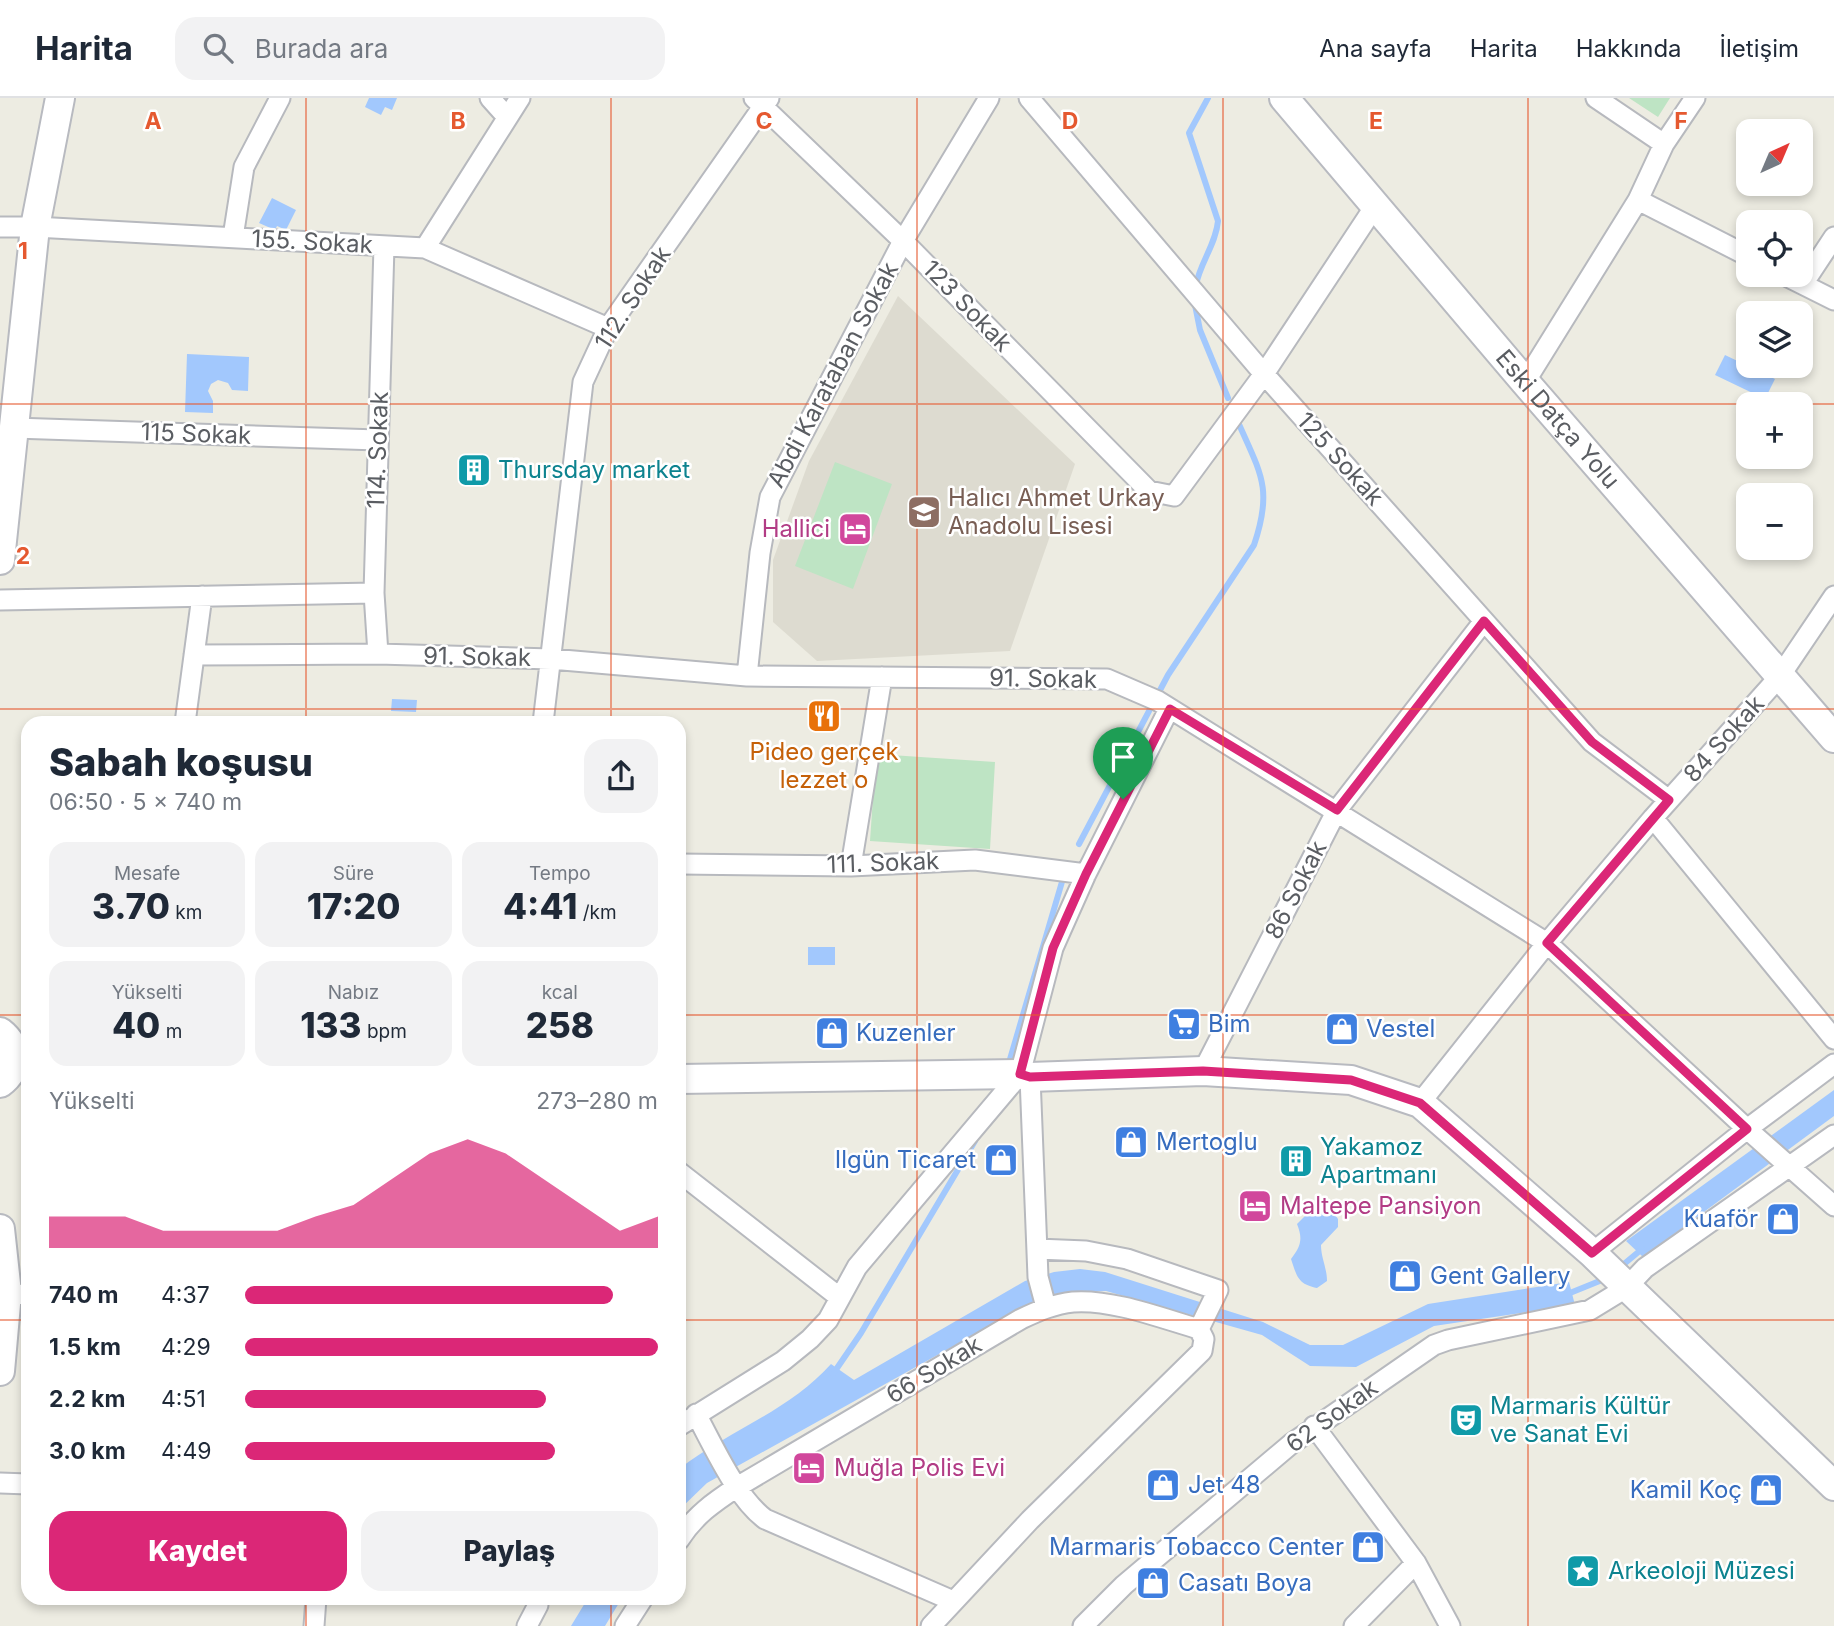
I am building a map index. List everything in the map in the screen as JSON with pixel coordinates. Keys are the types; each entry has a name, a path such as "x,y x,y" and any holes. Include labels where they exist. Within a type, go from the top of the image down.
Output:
{"street":[{"path":"0,560 35,227 60,98"},
{"path":"233,237 244,167 280,98"},
{"path":"490,98 507,117"},
{"path":"425,248 520,98"},
{"name":"Abdi Karataban Sokak","path":"747,676 760,553 770,496 903,241 989,98"},
{"name":"125 Sokak","path":"1029,98 1264,374 1592,742 1669,800"},
{"name":"Eski Datça Yolu","path":"1284,98 1525,382 1834,738"},
{"path":"1596,98 1664,144"},
{"path":"1525,382 1638,200 1664,144 1695,98"},
{"name":"123 Sokak","path":"762,101 1149,491 1174,496 1264,374"},
{"name":"112. Sokak","path":"544,716 583,382 608,328 762,101"},
{"path":"1638,200 1736,250"},
{"path":"1264,374 1375,206"},
{"name":"155. Sokak","path":"0,228 35,227 425,248 608,328"},
{"path":"1813,269 1834,237"},
{"name":"114. Sokak","path":"378,654 374,593 384,246"},
{"path":"1809,287 1834,300"},
{"name":"115 Sokak","path":"14,428 378,440"},
{"path":"0,600 374,593"},
{"path":"187,716 202,596"},
{"name":"84 Sokak","path":"1420,1103 1547,943 1653,818 1780,676 1834,596"},
{"name":"86 Sokak","path":"1203,1071 1337,810 1484,621"},
{"name":"91. Sokak","path":"194,655 378,654 551,659 747,676 1107,679 1156,701 1337,810 1547,943 1834,1206"},
{"path":"851,866 882,677"},
{"path":"1045,1303 1038,1277 1025,1076 1053,948 1156,701"},
{"path":"1653,818 1834,1039"},
{"name":"111. Sokak","path":"686,864 851,866 975,860 1083,874"},
{"path":"0,1083 10,1074 14,1065 14,1047"},
{"path":"1597,1258 1834,1064"},
{"path":"686,1079 1025,1076 1203,1071 1351,1080 1420,1103 1597,1258 1834,1486"},
{"path":"686,1421 783,1361 828,1320 857,1267 1025,1076"},
{"name":"62 Sokak","path":"1083,1626 1124,1585 1314,1426 1434,1345 1590,1310 1786,1161 1834,1135"},
{"path":"686,1177 839,1297"},
{"path":"0,1228 12,1294 0,1371"},
{"path":"931,1626 1030,1520 1202,1350 1204,1318 1218,1290 1127,1259 1086,1251 1037,1249"},
{"name":"66 Sokak","path":"686,1531 697,1516 734,1482 1045,1303 1098,1302 1204,1318"},
{"path":"696,1414 734,1482 753,1510 765,1519 953,1601"},
{"path":"1314,1426 1416,1563 1450,1626"},
{"path":"0,1483 21,1484"},
{"path":"1354,1626 1416,1563"},
{"path":"314,1626 316,1605"},
{"path":"527,1626 538,1605"},
{"path":"625,1626 638,1605"}],"shaded area":[{"name":"Halıcı Ahmet Urkay Anadolu Lisesi","path":"898,296 1075,464 1010,651 817,661 773,622 773,560 809,461"}],"green space":[{"path":"1629,98 1670,98 1658,117"},
{"path":"835,462 892,484 853,589 795,566"},
{"path":"876,754 995,762 990,849 870,841"}],"water":[{"path":"369,98 397,98 392,110 385,107 381,115 365,107"},
{"path":"272,198 296,210 286,230 277,226 275,230 259,223"},
{"path":"187,354 249,357 248,391 232,390 228,383 218,380 211,384 208,391 213,401 213,413 185,412"},
{"path":"1725,355 1736,360 1736,378 1775,379 1768,392 1750,392 1715,375"},
{"path":"392,699 417,700 416,712 391,711"},
{"path":"808,947 835,947 835,965 808,965"},
{"path":"1834,1090 1834,1116 1643,1257 1626,1241"},
{"path":"1317,1204 1329,1206 1338,1219 1338,1227 1321,1245 1327,1281 1317,1288 1299,1279 1291,1259 1300,1242 1297,1224"},
{"path":"1080,1269 1105,1272 1263,1322 1310,1345 1343,1345 1428,1304 1569,1282 1575,1305 1434,1326 1356,1367 1310,1366 1262,1335 1106,1291 1067,1293 1033,1302 707,1483 686,1503 686,1464 796,1395 831,1364 854,1380 1025,1281 1054,1272"},
{"path":"584,1605 618,1605 605,1626 571,1626"}],"waterway":[{"path":"1196,285 1218,221 1189,133 1208,98"},
{"path":"1194,300 1200,330 1228,398"},
{"path":"1079,844 1168,675 1254,545 1263,509 1262,482 1238,422"},
{"path":"1008,1066 1064,875"},
{"path":"833,1374 861,1333 975,1141"},
{"path":"1618,1269 1642,1249"},
{"path":"1565,1295 1607,1278"}],"place":[{"name":"Thursday market","path":"474,470"},
{"name":"Halıcı Ahmet Urkay Anadolu Lisesi","path":"924,512"},
{"name":"Hallici","path":"855,529"},
{"name":"Pideo gerçek lezzet o","path":"824,716"},
{"name":"Bim","path":"1184,1024"},
{"name":"Vestel","path":"1342,1029"},
{"name":"Kuzenler","path":"832,1033"},
{"name":"Mertoglu","path":"1131,1142"},
{"name":"Ilgün Ticaret","path":"1001,1160"},
{"name":"Yakamoz Apartmanı","path":"1296,1161"},
{"name":"Maltepe Pansiyon","path":"1255,1206"},
{"name":"Kuaför","path":"1783,1219"},
{"name":"Gent Gallery","path":"1405,1276"},
{"name":"Marmaris Kültür ve Sanat Evi","path":"1466,1420"},
{"name":"Muğla Polis Evi","path":"809,1468"},
{"name":"Jet 48","path":"1163,1485"},
{"name":"Kamil Koç","path":"1766,1490"},
{"name":"Marmaris Tobacco Center","path":"1368,1547"},
{"name":"Arkeoloji Müzesi","path":"1583,1571"},
{"name":"Casatı Boya","path":"1153,1583"}],"route":[{"path":"1484,621 1592,742 1669,800 1547,943 1747,1129 1592,1253 1420,1103 1351,1080 1203,1071 1030,1077 1020,1074 1053,948 1123,799 1170,709 1337,810 1484,621"}]}
